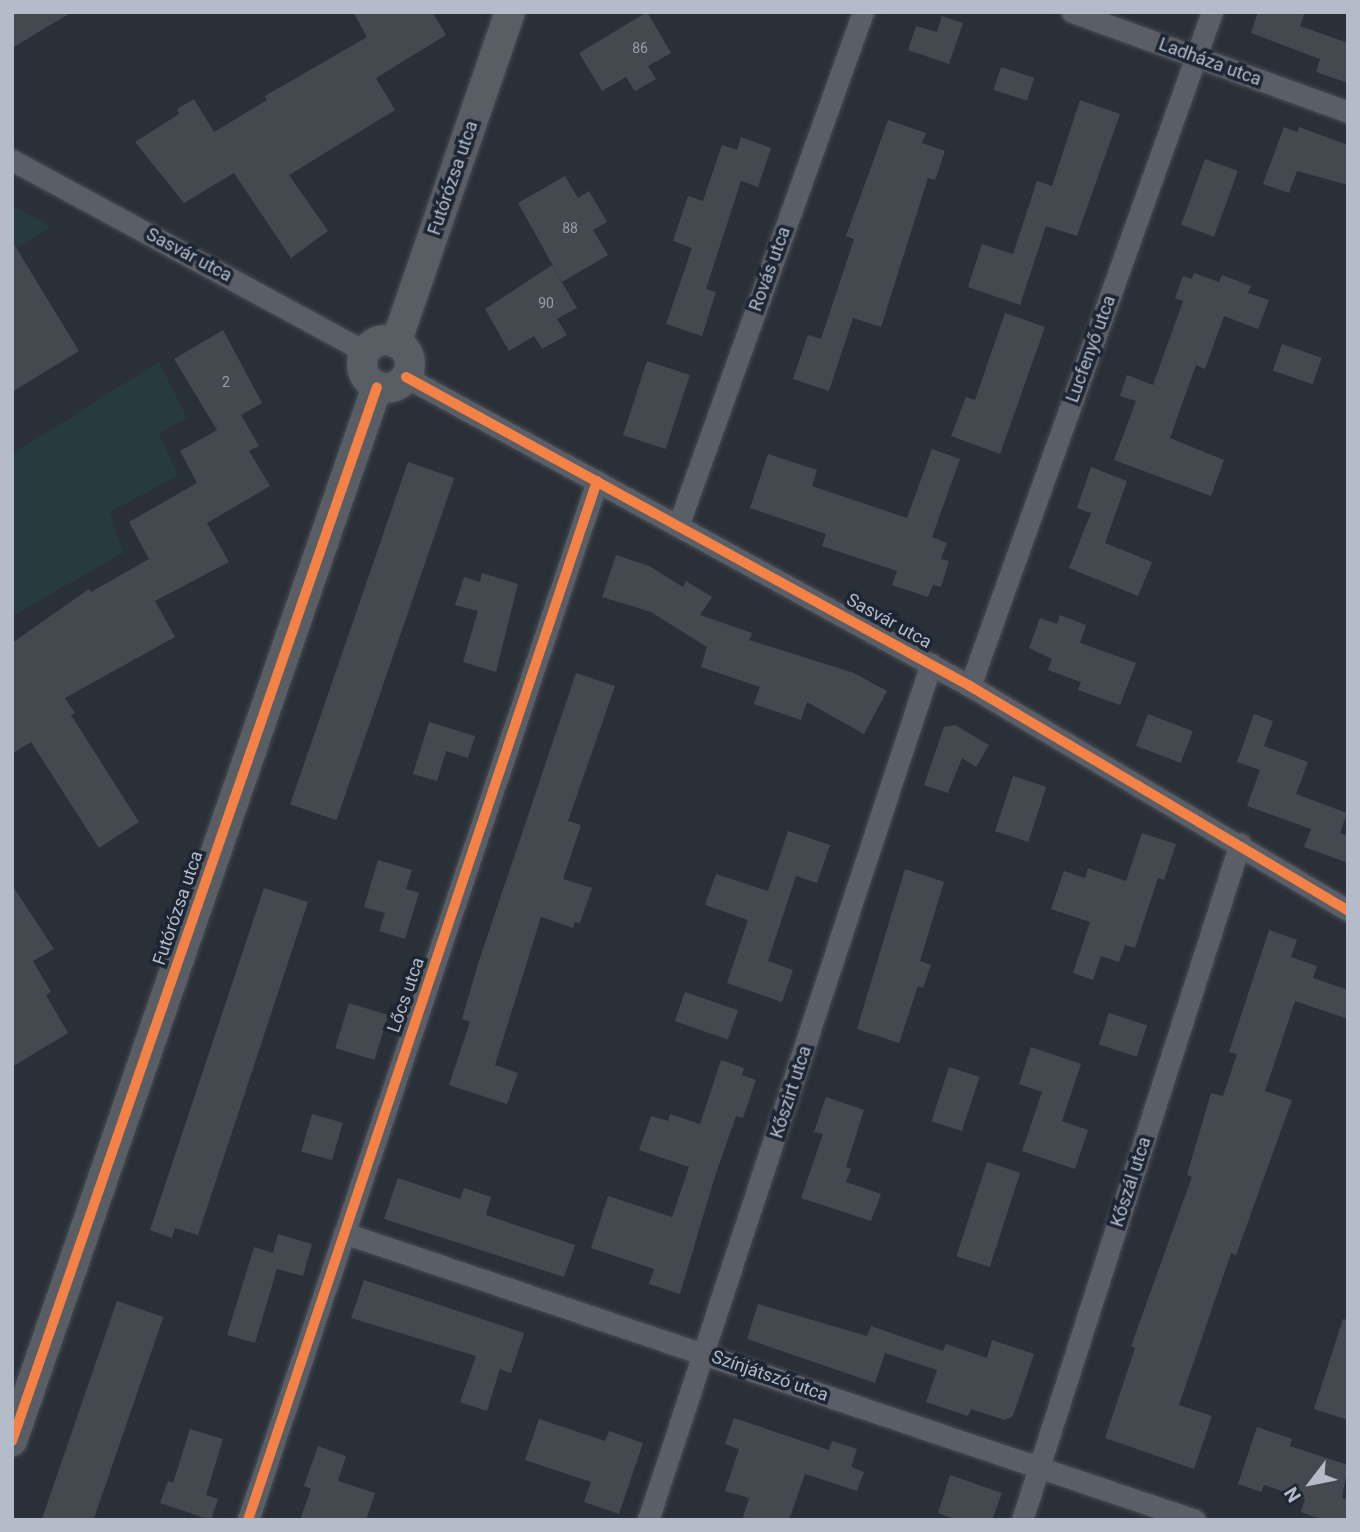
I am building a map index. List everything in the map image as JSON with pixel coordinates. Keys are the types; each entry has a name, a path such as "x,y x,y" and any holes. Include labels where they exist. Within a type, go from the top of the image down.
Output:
{"street":[{"name":"Futórózsa utca","path":"396,343 510,12"},
{"name":"Rovás utca","path":"678,526 863,12"},
{"name":"Ladháza utca","path":"1072,12 1348,111"},
{"name":"Lucfenyő utca","path":"970,686 1212,12"},
{"name":"Sasvár utca","path":"12,160 365,352"},
{"path":"383,341 396,343 407,354 406,377 390,388 377,387 363,372 365,352 383,341"},
{"name":"Sasvár utca","path":"406,377 970,686 1348,909"},
{"name":"Futórózsa utca","path":"12,1441 377,387"},
{"name":"Lőcs utca","path":"248,1520 597,481"},
{"name":"Kőszirt utca","path":"648,1520 931,664"},
{"name":"Kőszál utca","path":"1022,1520 1240,844"},
{"name":"Színjátszó utca","path":"344,1233 1195,1520"}],"green space":[{"path":"12,205 51,227 12,251"},
{"path":"159,362 187,418 159,433 178,475 110,512 123,553 12,616 12,454"}],"building":[{"path":"12,12 72,12 12,48"},
{"path":"353,12 432,12 446,35 376,78 395,110 289,175 328,231 291,258 234,173 184,203 135,142 179,114 177,109 194,99 214,132 267,100 265,96 367,37"},
{"path":"647,12 671,53 648,66 656,79 635,91 626,77 602,91 579,53"},
{"path":"1258,12 1305,12 1300,26 1348,43 1348,83 1316,72 1320,59 1251,33"},
{"path":"942,16 963,23 949,64 908,50 916,26 937,32"},
{"path":"1001,67 1034,78 1027,101 994,90"},
{"path":"1080,100 1120,114 1077,236 1046,226 1020,305 968,287 982,244 1013,254 1037,181 1052,186"},
{"path":"888,120 926,133 922,143 945,151 935,180 928,178 881,327 853,318 829,391 793,379 808,335 821,339 854,239 846,236"},
{"path":"1284,127 1297,132 1299,127 1348,145 1348,185 1297,171 1289,193 1263,184"},
{"path":"741,137 771,148 758,187 741,181 706,289 716,292 702,336 666,324 692,248 673,241 688,196 703,201 722,145 737,150"},
{"path":"1205,159 1238,171 1214,237 1181,225"},
{"path":"565,176 578,198 589,191 607,222 593,230 608,255 562,282 518,203"},
{"path":"12,241 79,351 12,392"},
{"path":"552,265 577,308 557,319 567,335 542,349 534,336 509,351 485,309"},
{"path":"1194,273 1219,282 1222,275 1251,286 1248,293 1269,300 1258,329 1224,316 1205,369 1196,365 1170,438 1224,460 1211,496 1114,460 1136,401 1120,396 1127,375 1153,385 1183,301 1175,298 1183,276 1192,279"},
{"path":"1005,313 1045,327 1000,454 951,436 966,397 975,400"},
{"path":"223,330 262,403 241,415 259,446 249,451 270,486 207,523 229,562 155,601 175,637 65,698 75,713 71,715 139,822 99,848 31,742 12,754 12,643 89,589 91,592 149,559 129,522 197,483 180,451 217,430 174,359"},
{"path":"1282,344 1322,358 1313,384 1273,370"},
{"path":"647,361 690,375 666,449 623,435"},
{"path":"932,449 960,459 932,537 947,543 941,559 949,561 941,587 933,585 928,597 892,585 897,571 822,546 826,534 750,508 768,454 817,470 812,486 907,518"},
{"path":"408,462 454,478 336,820 290,804"},
{"path":"1091,467 1127,481 1105,543 1152,562 1138,596 1069,568 1091,513 1077,508"},
{"path":"616,555 649,566 683,587 686,581 712,597 700,615 752,633 749,640 854,673 887,691 864,734 807,702 801,720 754,704 760,687 701,667 707,647 651,612 602,597"},
{"path":"482,573 518,584 496,672 463,662 478,611 455,605 464,577 480,582"},
{"path":"1060,615 1086,625 1080,643 1136,663 1120,705 1078,690 1081,682 1048,670 1052,659 1029,648 1040,618 1057,624"},
{"path":"576,673 615,686 568,821 581,825 563,879 592,888 580,923 575,922 573,928 541,917 495,1065 518,1073 507,1104 449,1085 470,1022 462,1019 478,964"},
{"path":"1148,714 1193,731 1181,763 1136,746"},
{"path":"1254,714 1273,721 1264,746 1308,762 1296,794 1347,813 1340,833 1348,836 1348,863 1304,847 1311,829 1247,806 1260,770 1237,762"},
{"path":"429,722 475,736 468,758 446,751 437,781 413,774"},
{"path":"955,725 989,745 976,767 962,758 948,793 924,785 944,727"},
{"path":"1013,776 1046,787 1028,842 995,831"},
{"path":"788,831 830,845 817,883 796,876 768,961 793,970 782,1002 727,983 748,920 705,905 716,874 768,891"},
{"path":"1142,833 1176,844 1164,880 1158,878 1135,948 1125,945 1119,962 1101,956 1093,980 1073,973 1090,922 1051,909 1064,871 1085,878 1088,868 1126,881"},
{"path":"378,860 412,870 406,889 419,893 405,939 379,931 385,913 364,907"},
{"path":"905,869 944,882 920,961 931,965 923,988 918,986 899,1043 857,1029"},
{"path":"12,885 54,949 33,961 51,992 46,995 68,1033 12,1067"},
{"path":"264,888 308,902 198,1235 175,1228 172,1238 150,1230"},
{"path":"1269,930 1297,940 1291,957 1317,966 1313,978 1348,990 1348,1019 1295,1001 1265,1091 1292,1100 1236,1255 1231,1253 1179,1405 1212,1416 1194,1469 1105,1438 1135,1348 1131,1346 1192,1177 1187,1175 1211,1093 1223,1096 1237,1054 1229,1052"},
{"path":"685,992 738,1010 728,1040 675,1021"},
{"path":"349,1003 388,1015 374,1060 335,1048"},
{"path":"1109,1013 1147,1025 1137,1057 1099,1044"},
{"path":"1031,1047 1081,1064 1062,1121 1088,1130 1075,1169 1022,1151 1042,1092 1019,1084"},
{"path":"721,1060 744,1068 742,1075 756,1080 743,1118 736,1116 680,1294 649,1284 654,1269 591,1248 608,1196 672,1217 689,1167 639,1150 651,1116 668,1121 670,1114 700,1124"},
{"path":"949,1067 979,1077 962,1131 931,1121"},
{"path":"826,1097 864,1110 846,1167 851,1169 846,1182 881,1194 871,1221 801,1198 823,1134 814,1132"},
{"path":"312,1114 343,1123 332,1160 301,1151"},
{"path":"987,1162 1020,1173 990,1267 956,1256"},
{"path":"398,1178 460,1199 464,1188 491,1197 486,1215 575,1245 564,1277 384,1219"},
{"path":"278,1234 312,1244 303,1276 277,1269 255,1343 227,1335 254,1247 273,1253"},
{"path":"364,1280 524,1333 511,1373 500,1369 487,1411 460,1402 476,1356 351,1318"},
{"path":"117,1301 163,1317 93,1520 42,1518"},
{"path":"758,1304 867,1336 871,1326 943,1351 946,1344 987,1358 992,1340 1034,1354 1013,1416 1005,1420 971,1409 968,1416 926,1402 937,1370 885,1353 875,1383 747,1339"},
{"path":"1343,1319 1348,1320 1348,1420 1314,1409"},
{"path":"734,1418 829,1450 832,1441 857,1449 851,1467 864,1472 857,1491 805,1474 789,1520 742,1520 749,1498 725,1491 739,1449 725,1444"},
{"path":"539,1419 605,1441 609,1431 643,1443 619,1514 584,1502 591,1482 525,1460"},
{"path":"1257,1427 1292,1439 1290,1446 1348,1465 1342,1498 1348,1500 1348,1520 1323,1520 1301,1512 1305,1499 1264,1485 1261,1492 1238,1484"},
{"path":"190,1429 223,1439 206,1495 218,1499 211,1520 160,1503 168,1481 173,1483"},
{"path":"318,1446 346,1456 338,1481 375,1493 366,1520 300,1520 311,1489 304,1486"},
{"path":"950,1475 1002,1493 992,1520 957,1520 938,1513"}],"cycle path":[{"path":"406,377 970,686 1348,910"},
{"path":"12,1441 377,387"},
{"path":"248,1520 597,481"}]}
